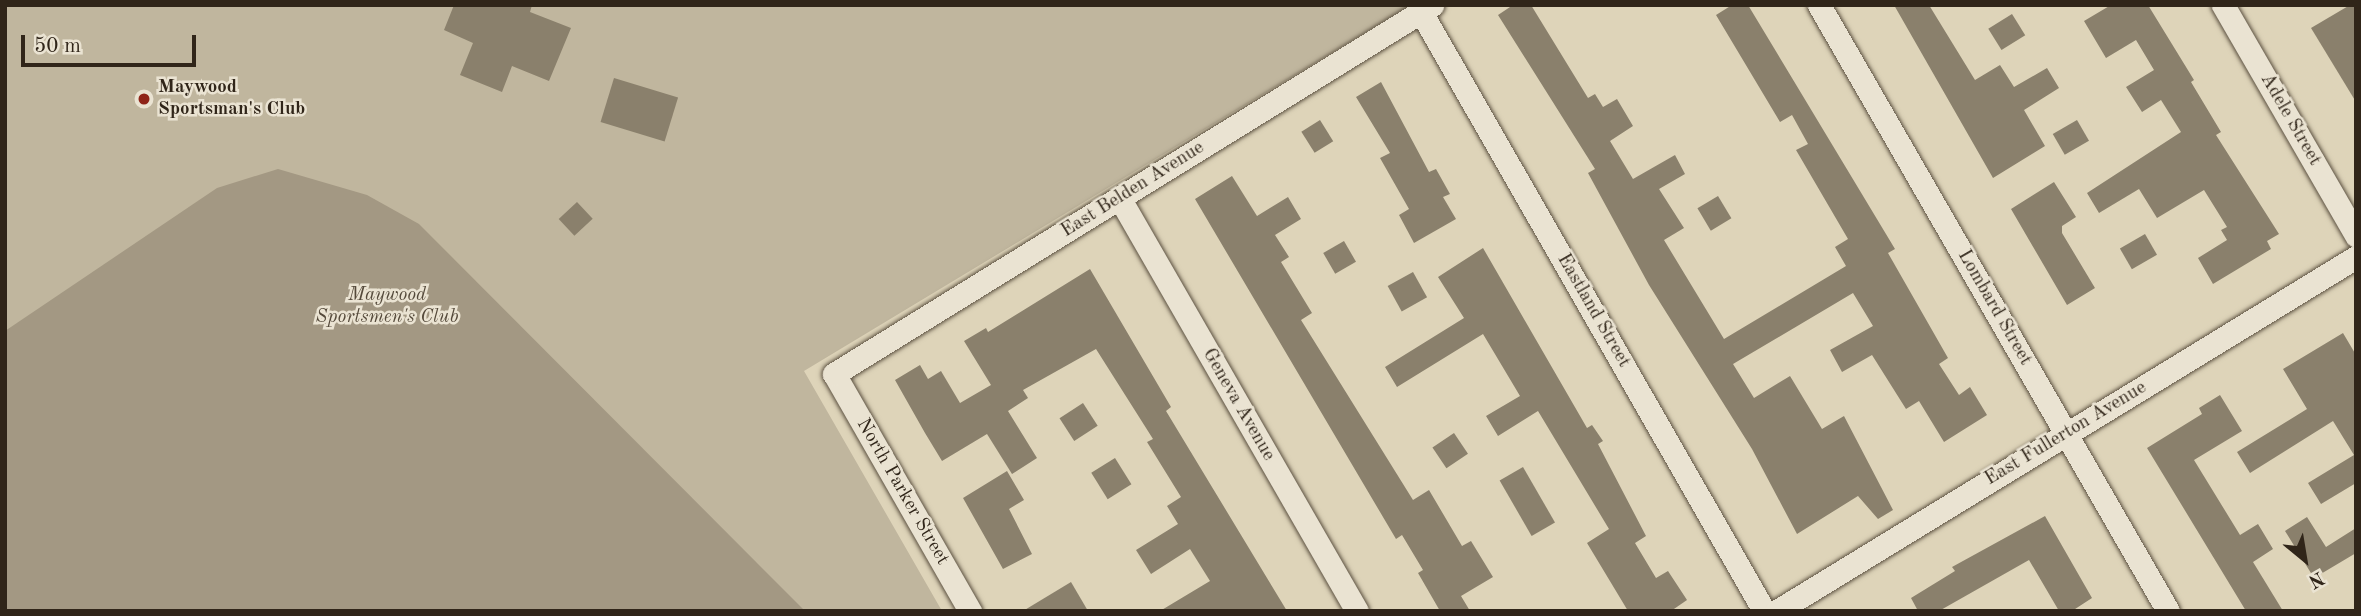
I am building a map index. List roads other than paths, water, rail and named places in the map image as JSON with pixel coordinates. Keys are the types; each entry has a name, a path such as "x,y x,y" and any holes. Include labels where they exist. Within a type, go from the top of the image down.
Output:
{"street":[{"name":"Lombard Street","path":"1819,5 2168,611"},
{"name":"Adele Street","path":"2223,5 2356,235"},
{"name":"East Belden Avenue","path":"834,374 1427,8"},
{"name":"Eastland Street","path":"1427,8 1764,611"},
{"name":"Geneva Avenue","path":"1119,199 1357,611"},
{"name":"East Fullerton Avenue","path":"1777,611 2356,257"},
{"name":"North Parker Street","path":"834,374 970,611"}],"place":[{"name":"Maywood Sportsman's Club","path":"144,99"}],"park label":[{"name":"Maywood Sportsmen's Club","path":"387,307"}]}
